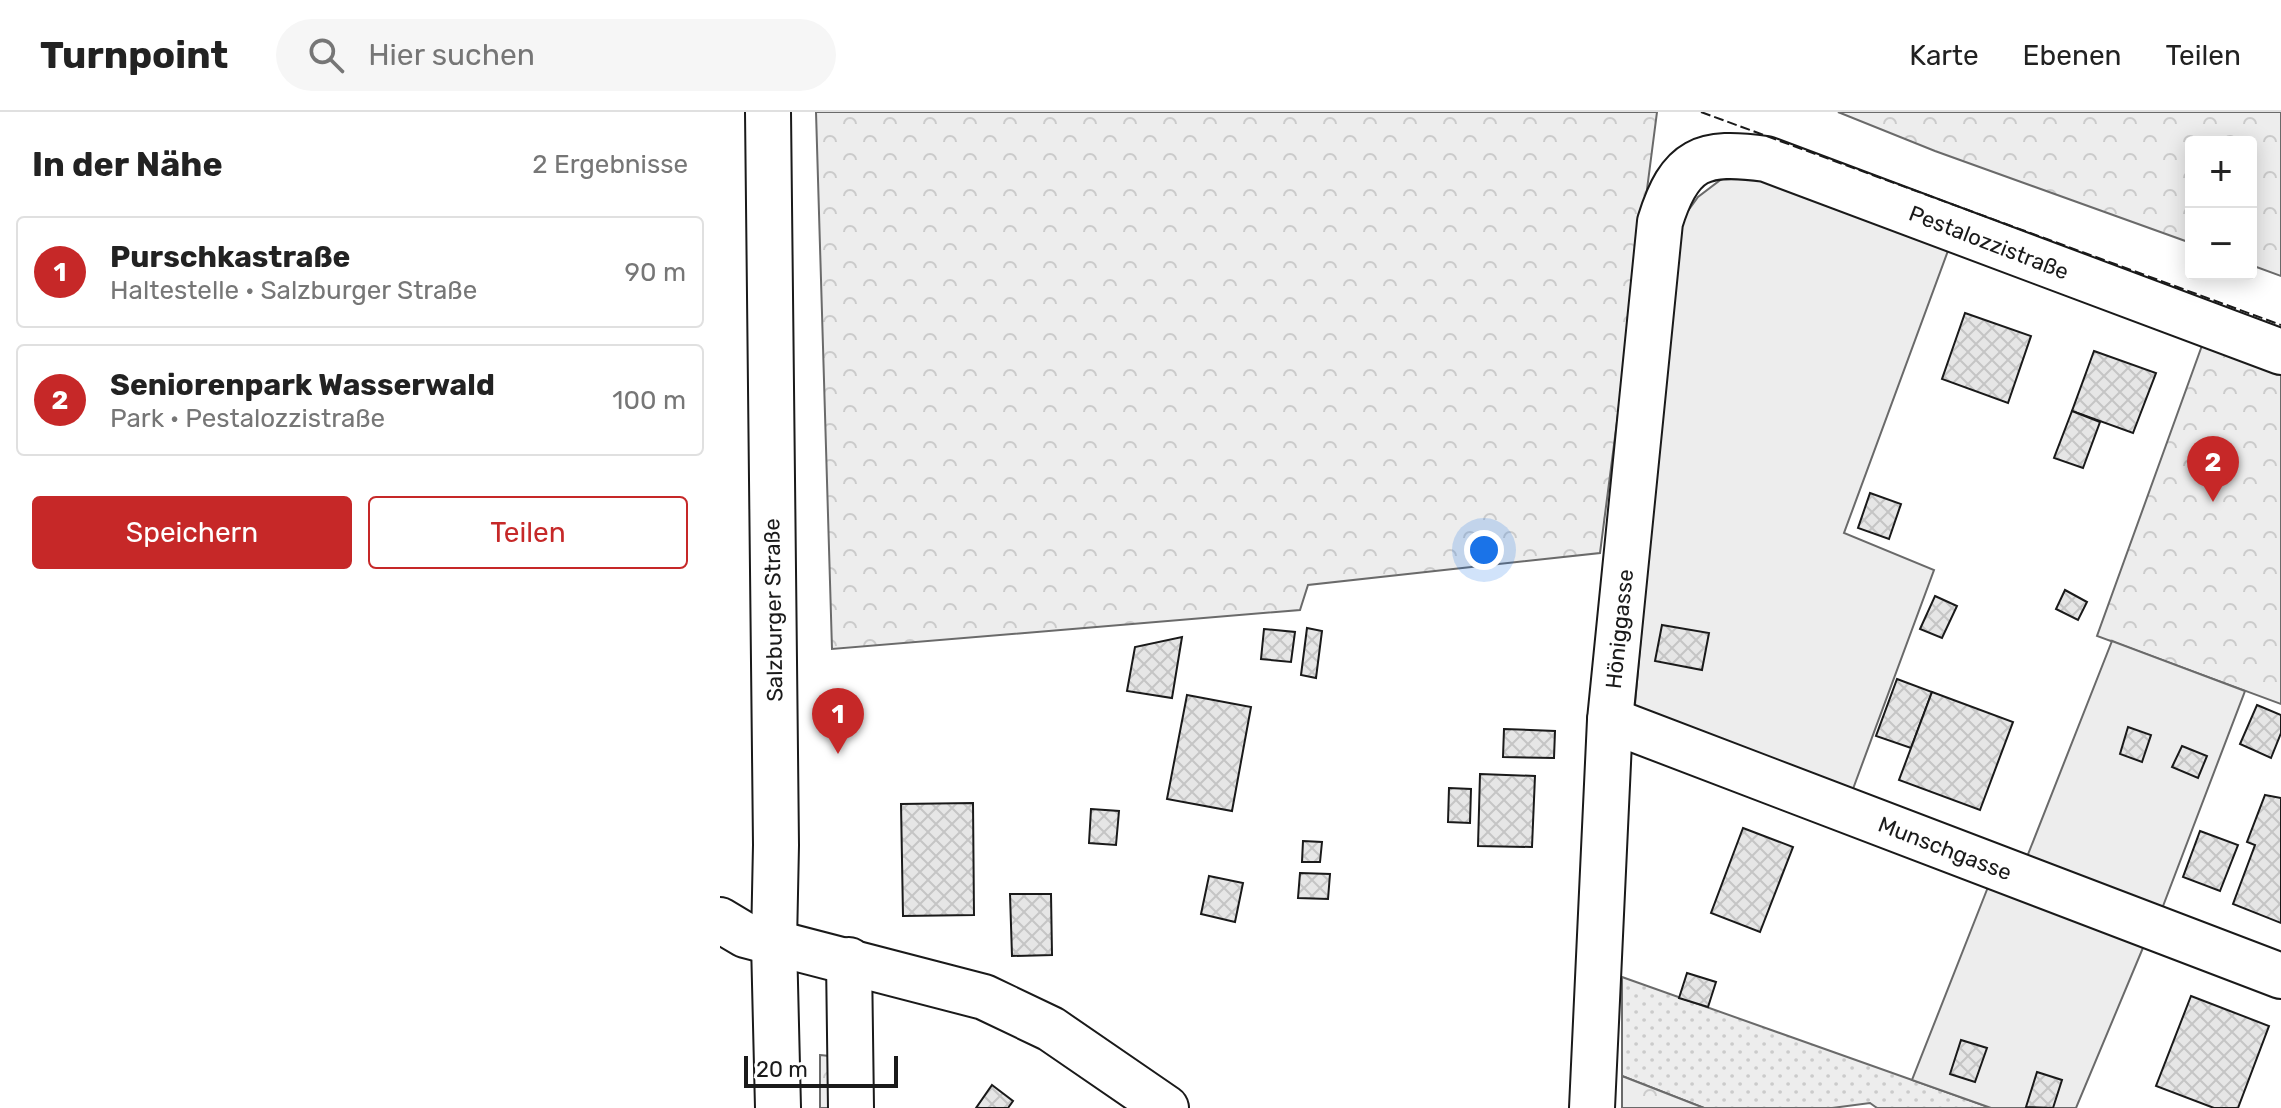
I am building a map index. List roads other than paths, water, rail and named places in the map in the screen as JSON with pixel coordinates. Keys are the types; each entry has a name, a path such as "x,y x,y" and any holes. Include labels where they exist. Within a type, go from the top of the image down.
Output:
{"street":[{"name":"Salzburger Straße","path":"768,112 778,1108"},
{"name":"Pestalozzistraße","path":"1694,162 1731,154 1766,159 2281,352"},
{"name":"Höniggasse","path":"1592,1108 1610,720 1660,222 1670,191 1694,162"},
{"name":"Munschgasse","path":"1610,720 2281,976"},
{"path":"720,920 745,935 984,997 1051,1029 1166,1108"},
{"path":"849,960 851,1108"}],"place":[{"name":"Seniorenpark Wasserwald","path":"2213,502"},
{"name":"Purschkastraße","path":"838,754"}]}
